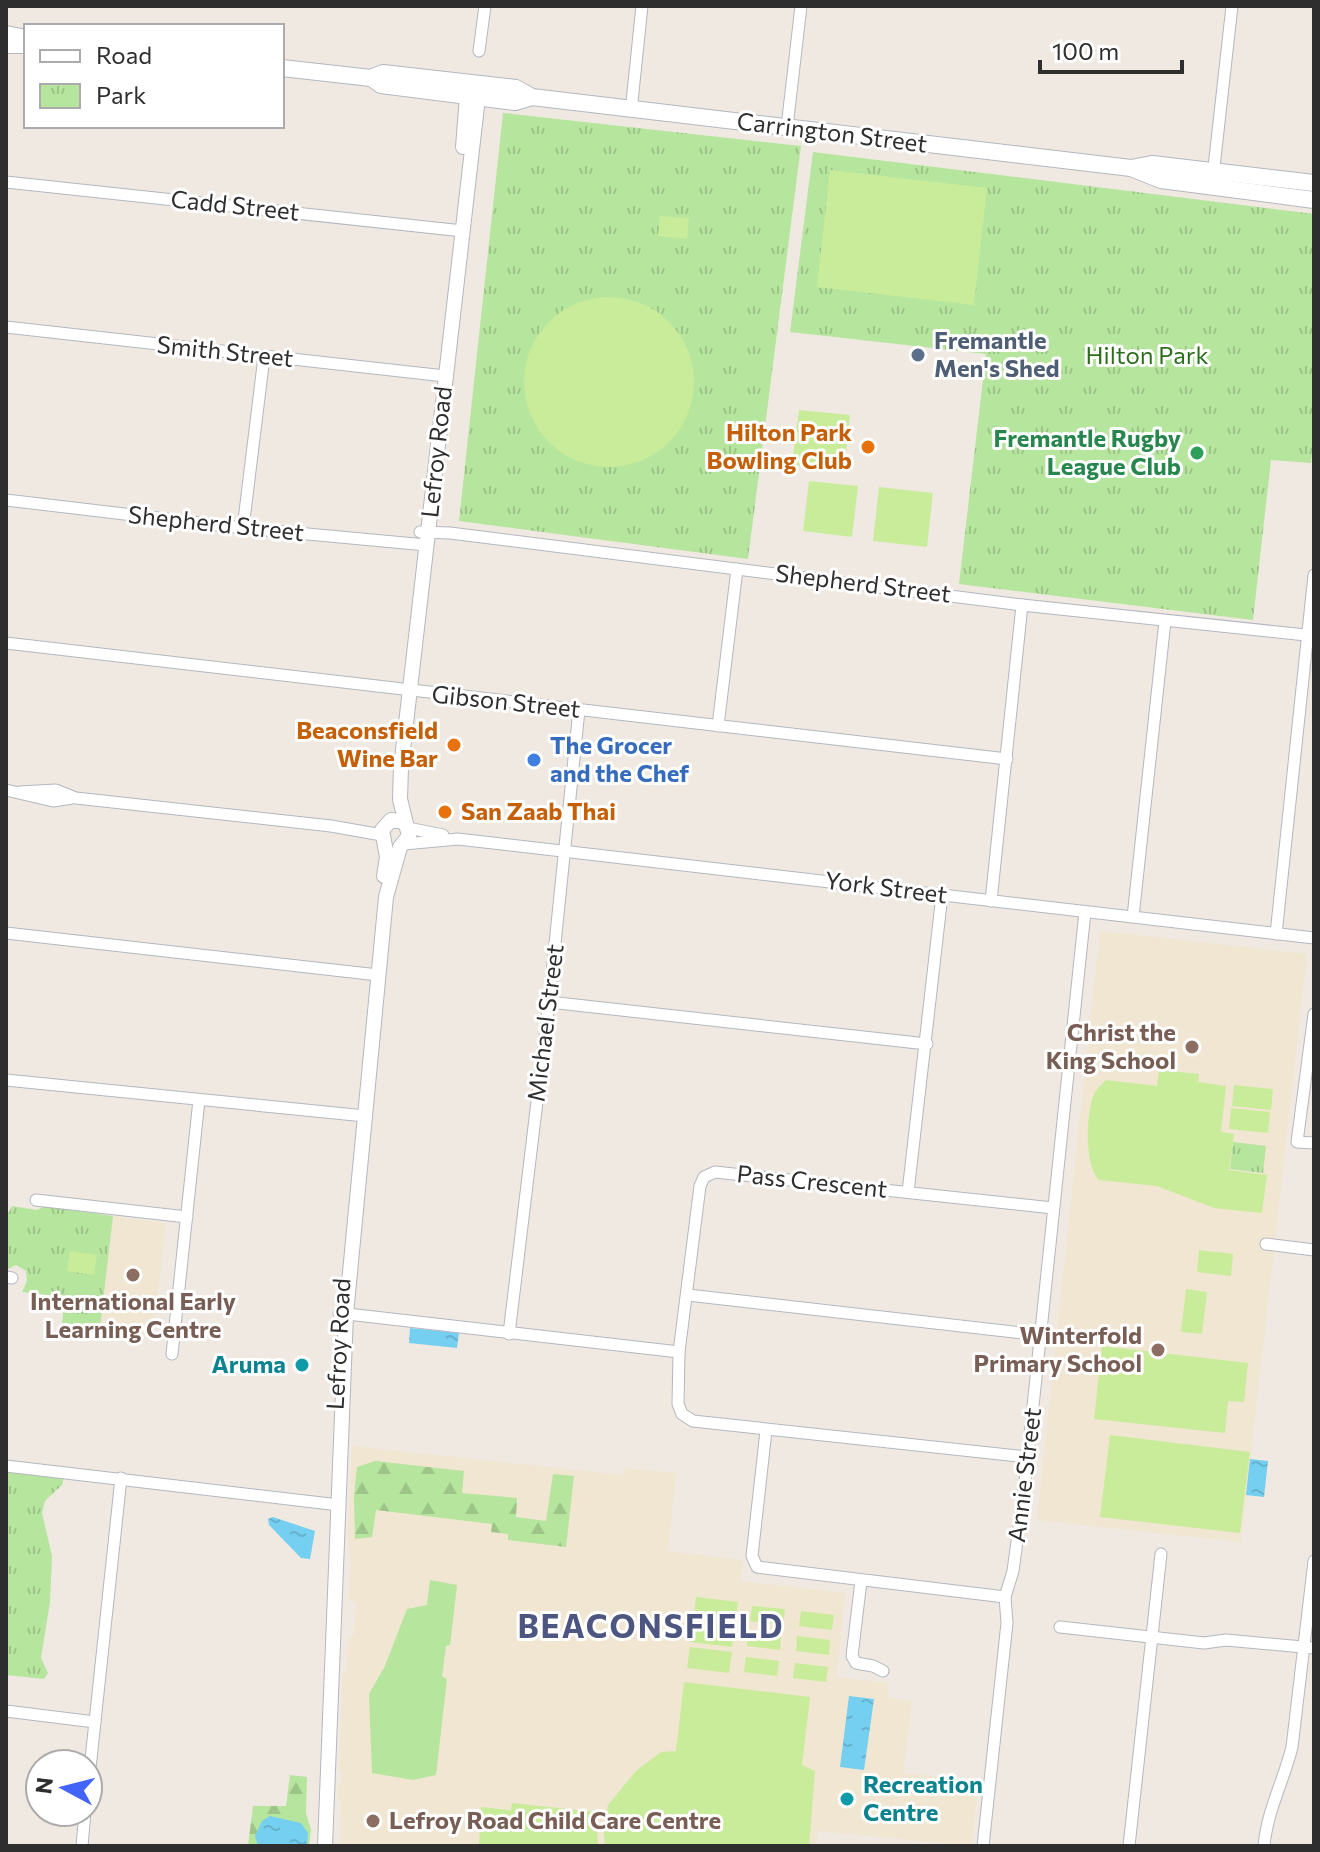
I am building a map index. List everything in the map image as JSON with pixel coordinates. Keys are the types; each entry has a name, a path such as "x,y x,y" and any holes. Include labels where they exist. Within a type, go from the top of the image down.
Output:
{"main road":[{"name":"Carrington Street","path":"284,68 371,78 381,85 474,89 515,102 532,97 1131,168 1161,180 1314,183"},
{"name":"Carrington Street","path":"1213,179 1314,200"}],"street":[{"path":"479,51 485,6"},
{"path":"631,111 642,6"},
{"path":"787,127 801,6"},
{"path":"1213,179 1232,6"},
{"name":"Lefroy Road","path":"325,1846 342,1313 387,857 395,833 406,689 474,89"},
{"name":"Cadd Street","path":"6,182 459,230"},
{"name":"Smith Street","path":"6,327 442,375"},
{"path":"243,528 264,357"},
{"name":"Shepherd Street","path":"6,500 243,528 423,538 450,533 1022,605 1306,635"},
{"path":"718,726 737,569"},
{"path":"1276,934 1314,575"},
{"path":"991,901 1022,605"},
{"path":"1133,917 1165,621"},
{"name":"Gibson Street","path":"6,643 1007,759"},
{"name":"Michael Street","path":"509,1334 549,1002 579,710"},
{"name":"York Street","path":"6,790 56,790 76,798 1314,938"},
{"path":"908,1192 942,895"},
{"name":"Annie Street","path":"983,1846 1007,1623 1005,1597 1013,1571 1027,1457 1085,912"},
{"path":"6,933 375,975"},
{"path":"549,1002 927,1044"},
{"path":"1314,1014 1297,1142 1314,1143"},
{"path":"6,1080 362,1116"},
{"path":"172,1354 199,1100"},
{"name":"Pass Crescent","path":"766,1431 693,1421 682,1414 678,1404 679,1352 700,1186 704,1177 715,1172 1053,1208"},
{"path":"36,1200 187,1217"},
{"path":"1266,1244 1314,1250"},
{"path":"688,1295 1040,1335"},
{"path":"342,1313 679,1352"},
{"path":"1005,1597 762,1569 754,1565 752,1556 766,1431 1027,1457"},
{"path":"6,1466 335,1505"},
{"path":"92,1748 121,1478"},
{"name":"Lefroy Road","path":"318,1846 335,1505"},
{"path":"1129,1846 1161,1554"},
{"path":"1264,1846 1271,1811 1292,1747 1310,1647 1314,1561"},
{"path":"861,1581 852,1656 856,1663 883,1671"},
{"path":"1060,1627 1204,1643 1226,1640 1310,1647"},
{"path":"6,1711 95,1722"}],"shaded area":[{"path":"1100,931 1307,954 1241,1542 1037,1520"},
{"name":"International Early Learning Centre","path":"113,1216 166,1223 153,1334 100,1327"},
{"path":"352,1446 624,1475 625,1468 676,1473 668,1551 743,1560 741,1581 845,1593 837,1677 889,1683 887,1697 912,1701 903,1773 979,1781 971,1846 818,1831 816,1846 340,1846 341,1801 337,1798 338,1784 342,1783 342,1773 339,1772 343,1673 346,1673 349,1639 354,1634 356,1613 356,1603 349,1600"}],"green space":[{"path":"503,113 801,146 748,559 459,521"},
{"name":"Hilton Park","path":"813,152 1314,214 1314,439 1311,463 1271,460 1253,620 959,584 986,354 790,332"},
{"path":"830,170 987,188 974,305 817,287"},
{"path":"660,216 689,218 687,239 658,236"},
{"path":"609,297 641,304 669,322 687,350 694,382 687,414 669,442 641,460 609,467 577,460 549,442 531,414 524,382 531,350 549,322 577,304"},
{"path":"799,410 850,415 844,470 792,465"},
{"path":"809,481 858,486 852,537 803,531"},
{"path":"879,487 933,493 927,547 873,541"},
{"path":"1159,1070 1199,1074 1198,1082 1226,1086 1221,1132 1234,1134 1229,1170 1267,1175 1262,1213 1214,1208 1157,1186 1099,1180 1091,1164 1088,1142 1094,1094 1106,1080 1157,1086"},
{"path":"1234,1085 1273,1089 1271,1110 1232,1106"},
{"path":"1231,1108 1270,1112 1268,1133 1229,1129"},
{"path":"1233,1142 1266,1146 1263,1173 1230,1169"},
{"path":"12,1206 37,1210 45,1206 113,1216 100,1327 62,1323 65,1297 22,1292 27,1281 26,1271 16,1265 6,1270 6,1212"},
{"path":"1199,1250 1233,1254 1231,1276 1197,1272"},
{"path":"70,1251 97,1255 94,1275 67,1271"},
{"path":"1186,1289 1207,1292 1202,1334 1181,1332"},
{"path":"1102,1346 1248,1363 1244,1402 1228,1401 1225,1433 1094,1419"},
{"path":"1110,1435 1250,1452 1240,1533 1100,1517"},
{"path":"375,1461 464,1471 462,1493 517,1498 516,1517 546,1521 553,1474 574,1476 566,1547 508,1540 508,1534 491,1532 492,1524 376,1510 372,1537 355,1539 357,1467"},
{"path":"6,1471 64,1478 62,1485 45,1501 42,1513 52,1556 50,1602 41,1658 48,1673 44,1679 6,1675"},
{"path":"430,1580 457,1585 450,1645 446,1646 442,1676 447,1679 436,1775 413,1780 372,1773 369,1694 385,1666 407,1609 427,1605"},
{"path":"696,1597 738,1602 736,1623 694,1618"},
{"path":"752,1606 785,1609 783,1625 750,1621"},
{"path":"801,1611 834,1615 832,1630 799,1626"},
{"path":"692,1621 734,1627 732,1647 690,1642"},
{"path":"748,1631 781,1634 780,1650 747,1646"},
{"path":"797,1636 830,1640 829,1655 796,1651"},
{"path":"690,1647 732,1652 729,1673 687,1668"},
{"path":"746,1657 779,1661 777,1676 744,1672"},
{"path":"795,1663 828,1667 826,1682 793,1678"},
{"path":"684,1682 810,1697 802,1765 815,1771 809,1846 605,1846 603,1825 608,1805 636,1771 661,1752 676,1751"},
{"path":"290,1775 307,1777 306,1813 311,1830 309,1846 248,1846 253,1806 286,1806"},
{"path":"512,1803 596,1812 598,1846 479,1846 481,1807 511,1810"}],"water":[{"path":"410,1328 459,1333 457,1348 409,1343"},
{"path":"1250,1459 1268,1461 1264,1497 1246,1495"},
{"path":"273,1517 315,1531 310,1559 301,1558 269,1525 268,1519"},
{"path":"849,1696 874,1699 864,1770 840,1767"},
{"path":"270,1816 301,1823 308,1833 307,1846 258,1846 255,1836 262,1821"}],"place":[{"name":"Fremantle Men's Shed","path":"918,355"},
{"name":"Hilton Park Bowling Club","path":"868,447"},
{"name":"Fremantle Rugby League Club","path":"1197,453"},
{"name":"Beaconsfield Wine Bar","path":"454,745"},
{"name":"The Grocer and the Chef","path":"534,760"},
{"name":"San Zaab Thai","path":"445,812"},
{"name":"Christ the King School","path":"1192,1047"},
{"name":"International Early Learning Centre","path":"133,1275"},
{"name":"Winterfold Primary School","path":"1158,1350"},
{"name":"Aruma","path":"302,1365"},
{"name":"Recreation Centre","path":"847,1799"},
{"name":"Lefroy Road Child Care Centre","path":"373,1821"}],"district":[{"name":"BEACONSFIELD","path":"651,1627"}]}
